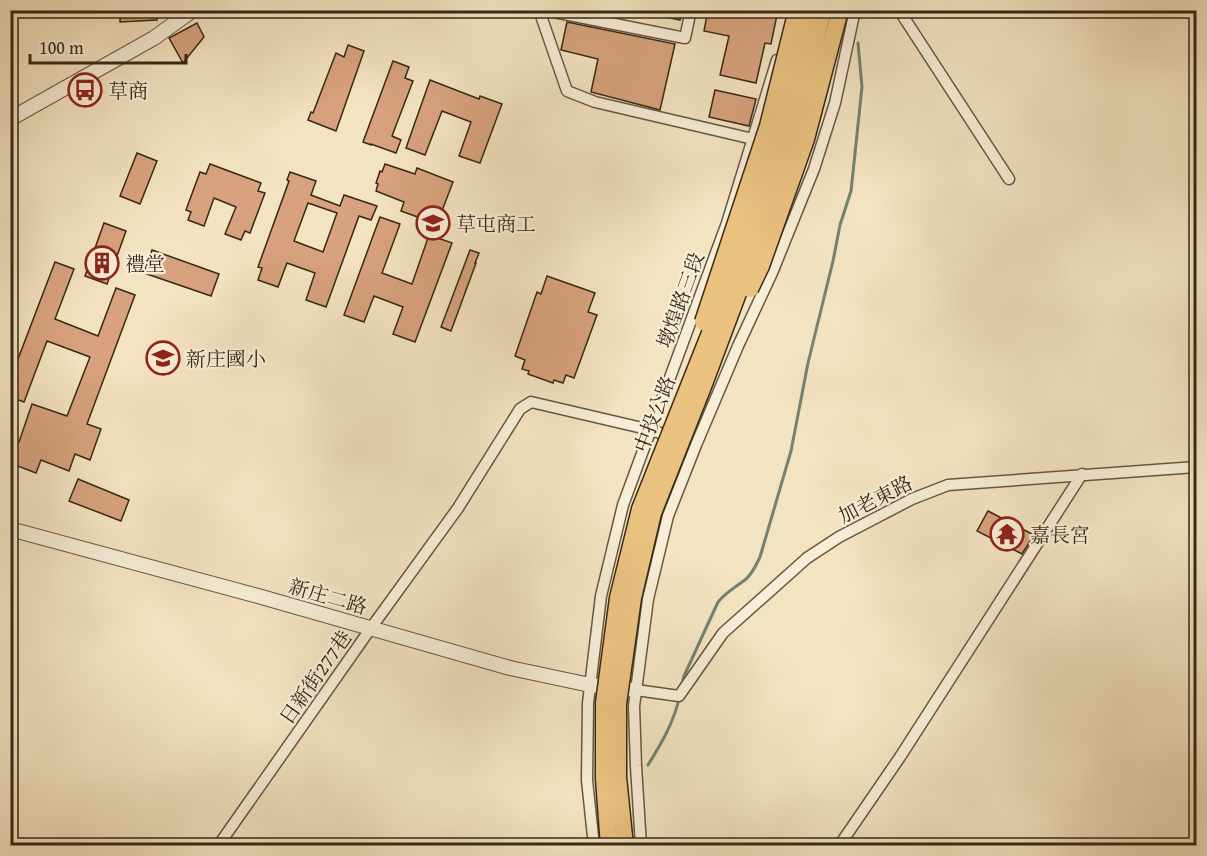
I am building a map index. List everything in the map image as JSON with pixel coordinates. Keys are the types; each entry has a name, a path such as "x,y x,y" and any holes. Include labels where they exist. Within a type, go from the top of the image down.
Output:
{"main road":[{"path":"697,384 704,318 768,126 797,10"},
{"name":"中投公路","path":"625,846 618,777 618,704 633,598 653,513 781,136 810,10"},
{"name":"中投公路","path":"608,846 604,779 604,704 618,598 640,509 749,264 793,139 823,10"},
{"path":"697,384 761,266 806,139 840,10"}],"street":[{"path":"10,119 147,42 188,16 193,10"},
{"path":"539,10 567,91 595,102 753,139"},
{"path":"544,10 685,38 691,10"},
{"name":"墩煌路三段","path":"594,846 587,780 588,703 601,596 623,505 727,223 790,10"},
{"path":"641,846 634,706 648,599 665,526 696,445 814,169 835,102 855,10"},
{"path":"899,10 1009,179"},
{"path":"727,223 784,243"},
{"name":"日新街277巷","path":"218,846 458,508 520,410 531,402 651,430"},
{"path":"651,430 696,445"},
{"name":"加老東路","path":"636,690 679,696 723,633 807,558 839,537 912,499 948,485 1197,467"},
{"path":"839,846 900,757 1082,474"},
{"name":"新庄二路","path":"10,529 510,668 590,685 636,690"},
{"path":"608,846 637,785"}],"building":[{"path":"120,10 156,10 157,20 120,22"},
{"path":"653,10 682,10 680,20 652,14"},
{"path":"708,10 778,10 771,44 765,43 756,83 720,75 729,36 704,31"},
{"path":"567,22 675,44 660,110 591,92 598,59 561,50"},
{"path":"197,23 204,37 183,63 169,38"},
{"path":"348,45 364,51 336,131 308,120 311,112 313,113 336,53 344,57"},
{"path":"393,61 409,67 405,78 413,81 392,136 401,140 396,153 363,142"},
{"path":"430,80 479,99 480,96 502,104 480,163 459,156 471,122 442,111 425,155 406,148"},
{"path":"715,90 756,99 749,126 709,117"},
{"path":"137,153 157,161 140,204 120,196"},
{"path":"210,164 261,183 258,191 265,193 250,233 245,231 241,240 225,234 236,207 214,198 204,226 188,220 191,212 186,210 200,172 206,174"},
{"path":"385,164 415,174 417,168 453,182 437,224 401,211 404,202 376,191 380,171 382,172"},
{"path":"290,172 316,181 311,195 340,206 344,195 377,206 371,220 359,216 326,307 306,300 315,273 287,263 278,287 258,280 262,268 258,267 289,181 287,180","holes":["308,203 337,213 323,252 294,241"]},
{"path":"380,217 400,224 382,273 412,284 429,235 452,243 415,342 393,334 403,307 374,296 364,322 344,315"},
{"name":"禮堂","path":"104,223 126,231 107,284 85,276"},
{"path":"152,250 219,274 211,296 144,273"},
{"path":"470,250 479,253 451,331 441,327"},
{"path":"55,262 74,269 55,319 98,336 116,288 135,295 87,424 101,429 90,460 75,454 69,471 41,460 36,473 10,463 10,451 14,440 19,442 32,404 67,416 90,357 47,341 24,402 10,397 10,380"},
{"path":"547,276 595,293 588,312 597,315 574,378 566,375 563,383 554,380 553,383 528,374 529,371 522,369 525,360 515,356 537,292 541,294"},
{"path":"78,479 129,500 121,521 69,501"},
{"name":"嘉長宮","path":"988,511 1034,535 1022,554 977,531"}],"waterway":[{"path":"682,684 718,602 748,577 760,557 791,451 808,363 840,225 851,191 862,87 858,43"},
{"path":"648,765 670,725 679,699"}],"place":[{"name":"草商","path":"85,90"},
{"name":"草屯商工","path":"433,223"},
{"name":"禮堂","path":"102,263"},
{"name":"新庄國小","path":"163,358"},
{"name":"嘉長宮","path":"1007,534"}]}
